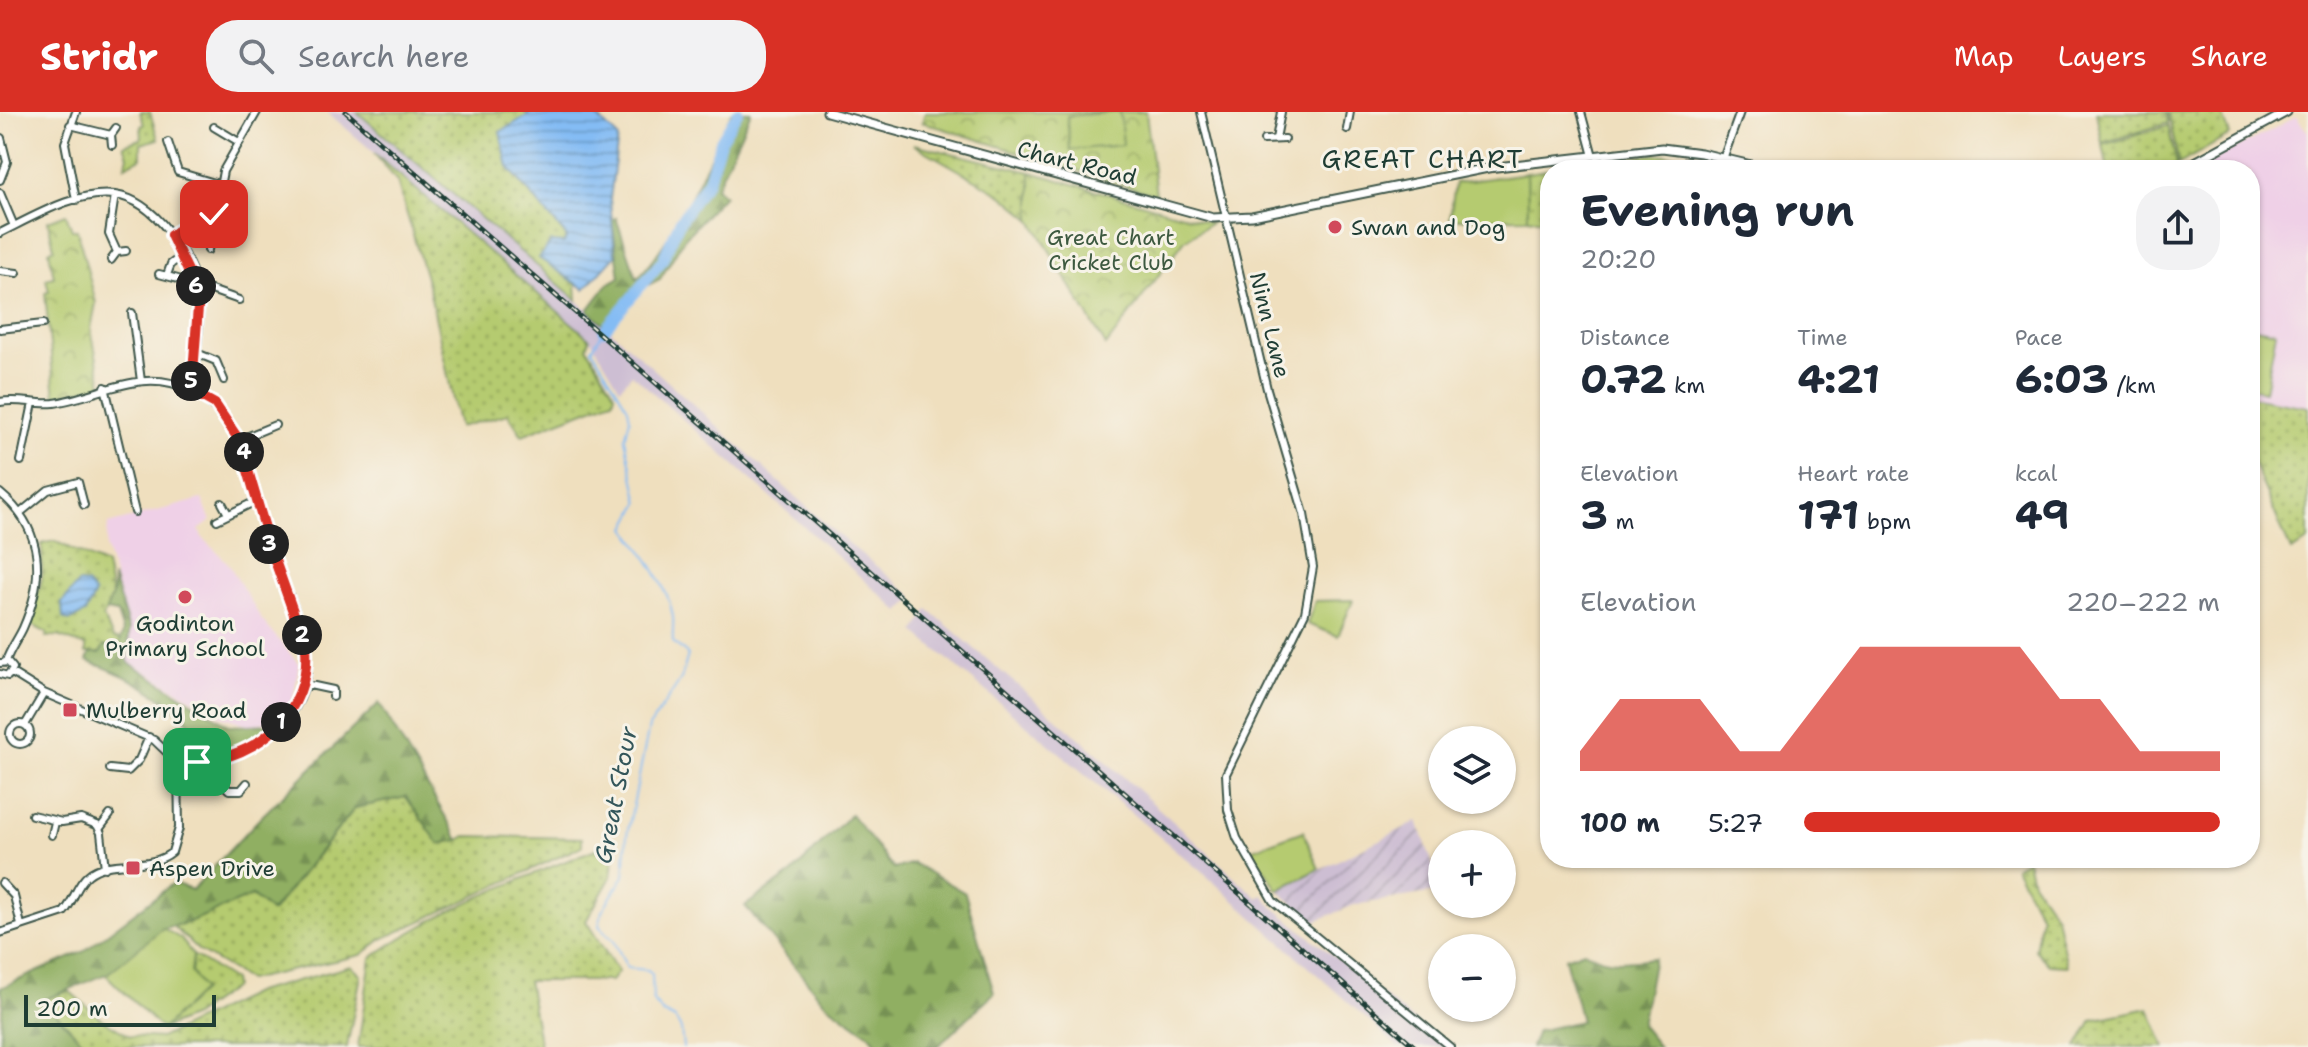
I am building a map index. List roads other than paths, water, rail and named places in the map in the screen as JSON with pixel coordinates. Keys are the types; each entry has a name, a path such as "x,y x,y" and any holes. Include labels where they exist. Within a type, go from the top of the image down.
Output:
{"street":[{"path":"76,112 65,143 76,200"},
{"name":"Chart Road","path":"827,112 1213,218 1252,216 1488,168 1540,162"},
{"name":"Ninn Lane","path":"1201,112 1281,439 1304,514 1313,567 1305,613 1252,714 1226,774 1228,810 1237,838 1273,901 1450,1047"},
{"path":"1276,139 1281,112"},
{"path":"1581,112 1593,156"},
{"path":"1723,159 1740,112"},
{"path":"2198,160 2287,112"},
{"path":"208,250 218,184 253,113"},
{"path":"1347,129 1349,116 1357,121"},
{"path":"70,125 111,135"},
{"path":"214,127 239,142"},
{"path":"112,145 111,135 116,128"},
{"path":"0,180 7,162 0,138 7,132"},
{"path":"1264,140 1285,139"},
{"path":"168,142 178,172 218,184"},
{"name":"Chart Road","path":"1558,160 1673,148 1726,160"},
{"path":"0,193 14,226"},
{"path":"0,233 76,200 95,195 115,195 148,208 171,235 199,294 188,389"},
{"path":"115,195 109,234 117,252"},
{"path":"171,235 186,226 213,230"},
{"path":"111,260 117,252 126,251"},
{"path":"167,275 171,264 182,256"},
{"path":"0,271 17,273"},
{"path":"159,274 178,279"},
{"path":"199,294 211,290 239,300"},
{"path":"132,313 141,381"},
{"path":"0,329 43,324"},
{"path":"194,352 216,361 224,380"},
{"path":"0,402 52,403 105,387 141,381 167,381 215,404 239,440 256,501 306,648 305,684 291,713 263,739 217,761 178,763"},
{"path":"105,387 135,512"},
{"path":"21,461 33,403"},
{"path":"263,421 266,430"},
{"path":"239,440 275,425"},
{"path":"14,444 24,445"},
{"path":"20,513 48,490 78,482 84,505"},
{"path":"0,493 20,513 35,540 38,573 22,629 3,662 12,665 12,673"},
{"path":"217,520 256,501"},
{"path":"222,503 228,514"},
{"path":"0,675 12,673 44,693 149,737 178,763 181,780 176,847 157,861 105,868 85,877 64,912 0,933"},
{"path":"305,684 334,691"},
{"path":"25,725 44,693"},
{"path":"128,771 139,760 149,737"},
{"path":"217,761 225,787 243,794 247,783"},
{"path":"110,769 128,771"},
{"path":"128,771 133,780"},
{"path":"32,815 55,822 81,819 100,828"},
{"path":"105,868 100,828 110,815"},
{"path":"52,835 55,822"},
{"path":"5,873 1,884 14,896 21,925"}],"water":[{"path":"526,112 593,113 618,137 610,199 615,256 585,289 539,258 551,242 564,243 567,237 508,167 500,132 528,115"},
{"path":"78,583 87,584 95,594 85,613 69,621 63,618 62,603"}],"waterway":[{"name":"Great Stour","path":"604,330 662,261 680,221 708,181 721,140 738,112"},
{"name":"Great Stour","path":"604,330 592,349 628,408 630,418 625,439 639,503 626,528 654,570 671,606 673,642 688,655 681,679 649,727 627,835 624,876 602,911 599,926 614,941 627,968 648,970 652,974 653,1001 663,1013 675,1019 681,1029 683,1047"}],"railway":[{"path":"346,112 1415,1047"}],"place":[{"name":"Swan and Dog","path":"1335,227"},
{"name":"Godinton Primary School","path":"185,597"},
{"name":"Mulberry Road","path":"70,710"},
{"name":"Aspen Drive","path":"133,868"}],"district":[{"name":"GREAT CHART","path":"1423,158"}],"park label":[{"name":"Great Chart Cricket Club","path":"1111,250"}]}
